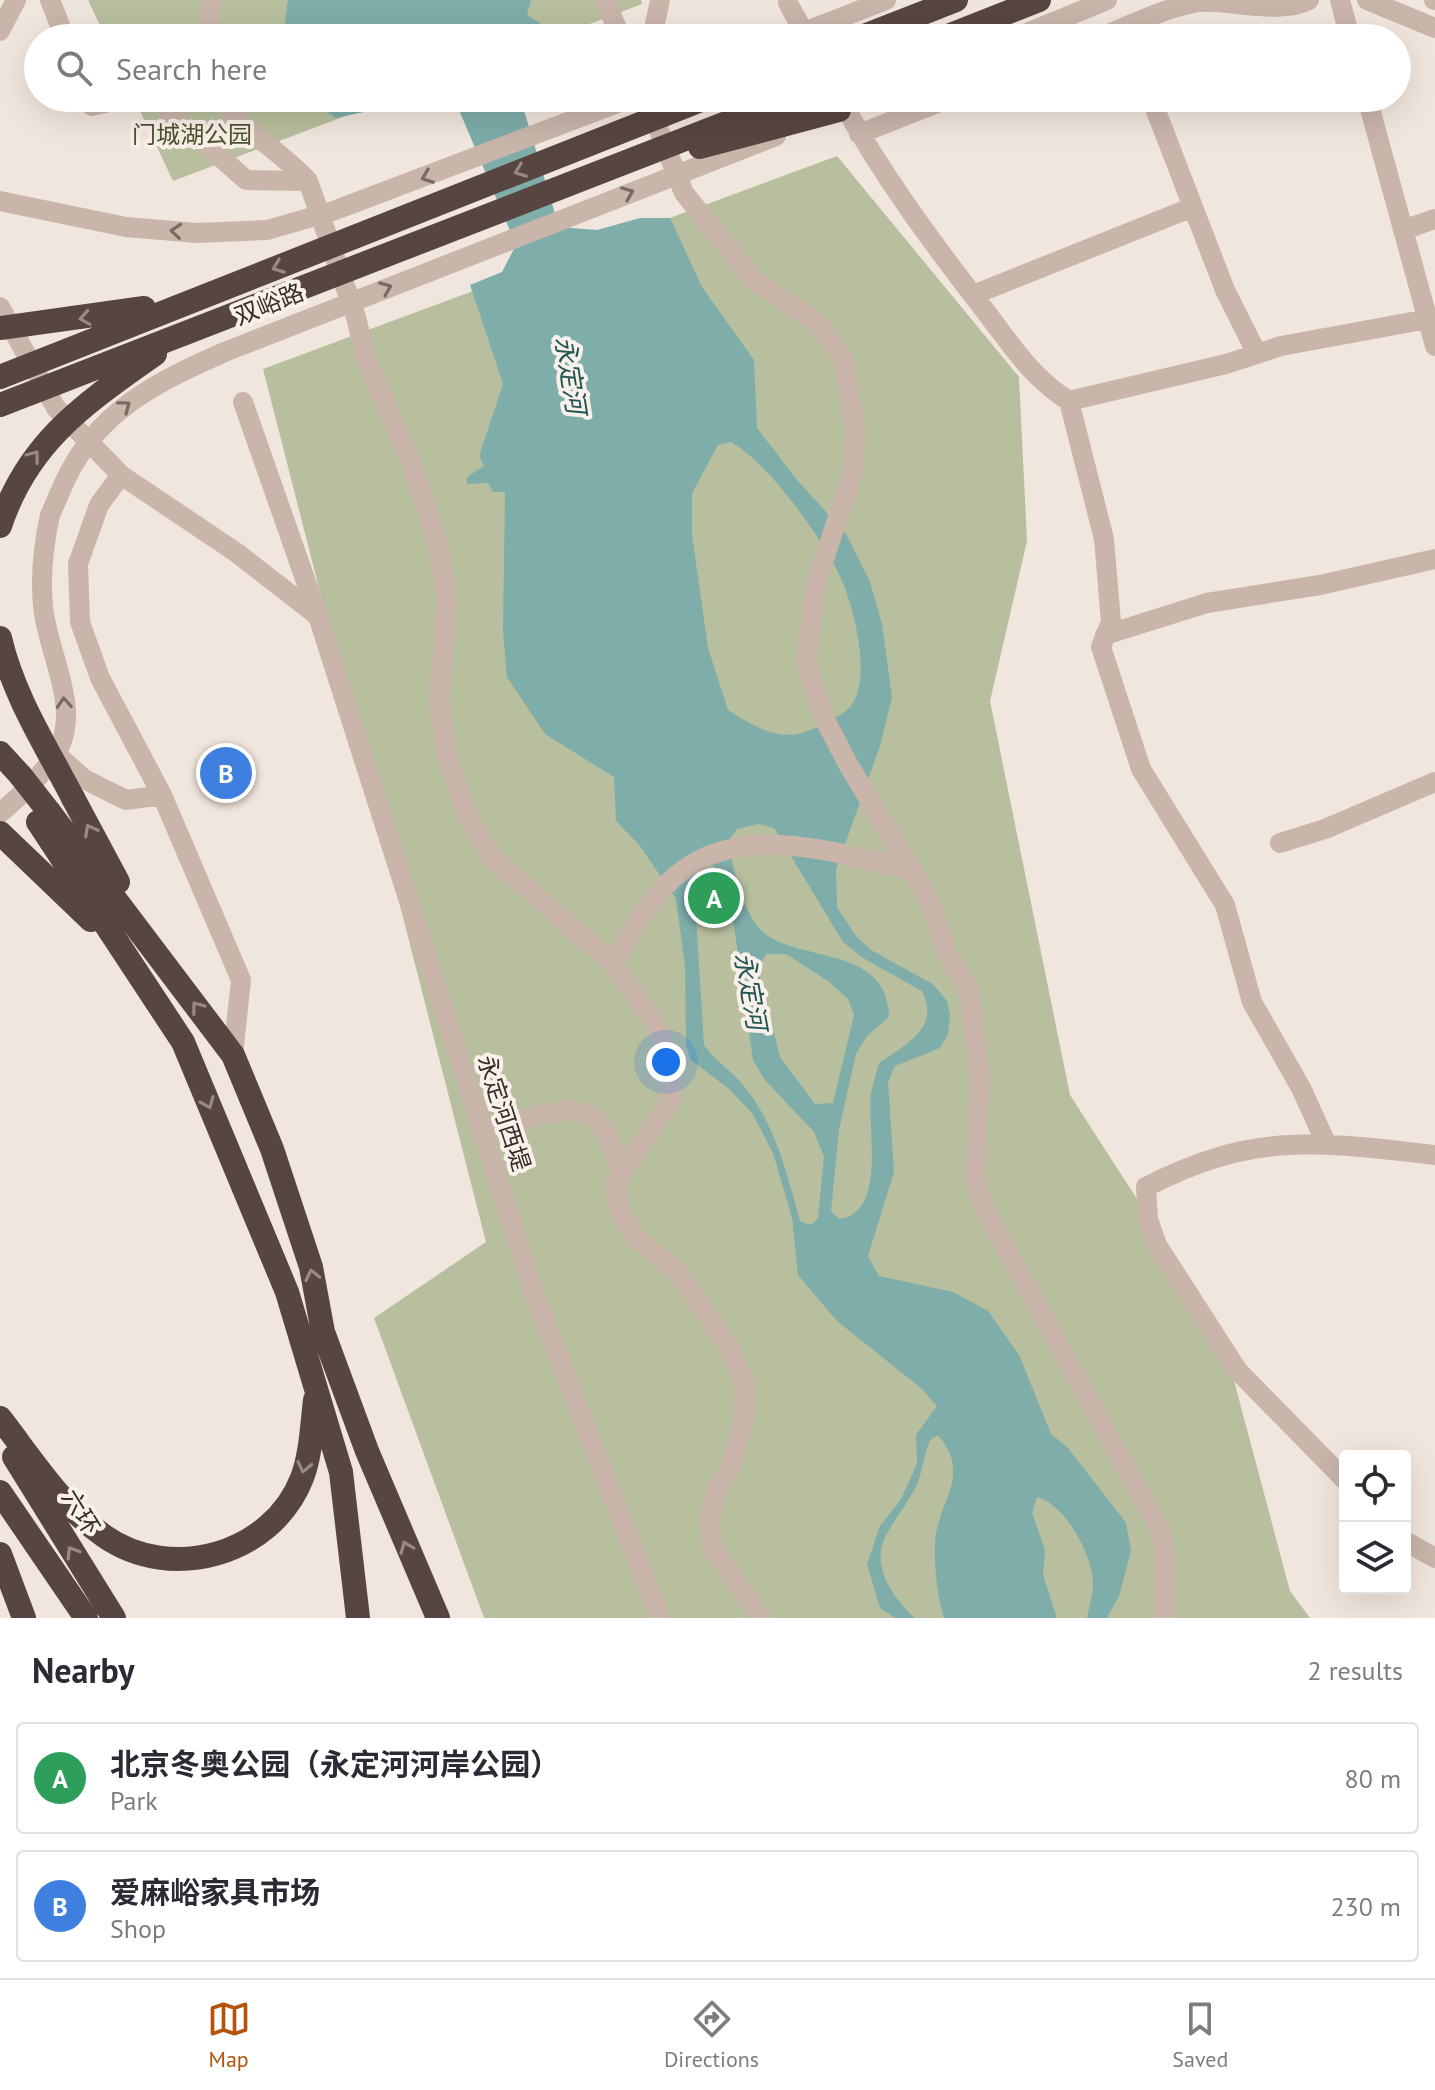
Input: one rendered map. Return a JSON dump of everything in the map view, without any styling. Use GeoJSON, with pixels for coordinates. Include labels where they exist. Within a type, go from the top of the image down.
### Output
{"type":"FeatureCollection","features":[{"type":"Feature","properties":{"kind":"highway"},"geometry":{"type":"LineString","coordinates":[[895,24],[956,0]]}},
{"type":"Feature","properties":{"kind":"highway"},"geometry":{"type":"LineString","coordinates":[[978,24],[1039,0]]}},
{"type":"Feature","properties":{"kind":"highway","name":"双峪路"},"geometry":{"type":"LineString","coordinates":[[0,377],[190,301],[640,112]]}},
{"type":"Feature","properties":{"kind":"highway"},"geometry":{"type":"LineString","coordinates":[[616,167],[755,112]]}},
{"type":"Feature","properties":{"kind":"highway"},"geometry":{"type":"LineString","coordinates":[[616,167],[811,112]]}},
{"type":"Feature","properties":{"kind":"highway","name":"双峪路"},"geometry":{"type":"LineString","coordinates":[[0,405],[616,167]]}},
{"type":"Feature","properties":{"kind":"highway"},"geometry":{"type":"LineString","coordinates":[[0,328],[190,301]]}},
{"type":"Feature","properties":{"kind":"highway"},"geometry":{"type":"LineString","coordinates":[[0,526],[14,487],[35,454],[66,421],[185,333]]}},
{"type":"Feature","properties":{"kind":"highway"},"geometry":{"type":"LineString","coordinates":[[0,638],[17,687],[152,948]]}},
{"type":"Feature","properties":{"kind":"highway"},"geometry":{"type":"LineString","coordinates":[[0,753],[10,779],[152,948],[233,1055],[272,1149],[311,1267],[371,1581],[374,1618]]}},
{"type":"Feature","properties":{"kind":"highway"},"geometry":{"type":"LineString","coordinates":[[44,817],[183,1042],[287,1292],[341,1472],[358,1618]]}},
{"type":"Feature","properties":{"kind":"highway"},"geometry":{"type":"LineString","coordinates":[[6,838],[128,955]]}},
{"type":"Feature","properties":{"kind":"highway"},"geometry":{"type":"LineString","coordinates":[[323,1332],[367,1451],[438,1618]]}},
{"type":"Feature","properties":{"kind":"highway"},"geometry":{"type":"LineString","coordinates":[[0,1418],[68,1506],[105,1537],[151,1559],[212,1557],[250,1541],[278,1518],[302,1478],[316,1390]]}},
{"type":"Feature","properties":{"kind":"highway","name":"六环"},"geometry":{"type":"LineString","coordinates":[[0,1435],[114,1618]]}},
{"type":"Feature","properties":{"kind":"highway"},"geometry":{"type":"LineString","coordinates":[[0,1492],[86,1618]]}},
{"type":"Feature","properties":{"kind":"highway"},"geometry":{"type":"LineString","coordinates":[[0,1554],[24,1618]]}},
{"type":"Feature","properties":{"kind":"street"},"geometry":{"type":"LineString","coordinates":[[0,31],[16,0]]}},
{"type":"Feature","properties":{"kind":"street"},"geometry":{"type":"LineString","coordinates":[[50,0],[59,24]]}},
{"type":"Feature","properties":{"kind":"street"},"geometry":{"type":"LineString","coordinates":[[210,24],[211,0]]}},
{"type":"Feature","properties":{"kind":"street"},"geometry":{"type":"LineString","coordinates":[[605,0],[615,24]]}},
{"type":"Feature","properties":{"kind":"street"},"geometry":{"type":"LineString","coordinates":[[655,24],[660,0]]}},
{"type":"Feature","properties":{"kind":"street"},"geometry":{"type":"LineString","coordinates":[[825,24],[886,0]]}},
{"type":"Feature","properties":{"kind":"street"},"geometry":{"type":"LineString","coordinates":[[1050,24],[1107,0]]}},
{"type":"Feature","properties":{"kind":"street"},"geometry":{"type":"LineString","coordinates":[[1133,24],[1149,16],[1200,2],[1260,2],[1295,7],[1309,0]]}},
{"type":"Feature","properties":{"kind":"street"},"geometry":{"type":"LineString","coordinates":[[1340,0],[1346,24]]}},
{"type":"Feature","properties":{"kind":"street"},"geometry":{"type":"LineString","coordinates":[[1367,0],[1435,28]]}},
{"type":"Feature","properties":{"kind":"street"},"geometry":{"type":"LineString","coordinates":[[789,1],[800,24]]}},
{"type":"Feature","properties":{"kind":"street"},"geometry":{"type":"LineString","coordinates":[[170,112],[246,180],[308,181]]}},
{"type":"Feature","properties":{"kind":"street"},"geometry":{"type":"LineString","coordinates":[[229,112],[236,122],[293,165],[308,181],[356,317],[366,359],[402,439],[438,544],[447,600],[439,700],[447,756],[469,819],[492,857],[612,963],[654,1021],[668,1053],[673,1081],[672,1099],[615,1183],[620,1212],[636,1238],[676,1270],[731,1350],[745,1384],[744,1419],[730,1469],[716,1489],[710,1519],[712,1546],[761,1618]]}},
{"type":"Feature","properties":{"kind":"street"},"geometry":{"type":"LineString","coordinates":[[0,201],[126,227],[197,233],[267,230],[333,211],[595,112]]}},
{"type":"Feature","properties":{"kind":"street"},"geometry":{"type":"LineString","coordinates":[[646,112],[684,193],[755,281],[818,323],[844,361],[855,429],[854,469],[816,583],[806,661],[824,718],[914,870],[929,899],[947,954],[969,989],[980,1078],[975,1177],[984,1208],[1161,1532],[1165,1559],[1165,1618]]}},
{"type":"Feature","properties":{"kind":"street","name":"双峪路"},"geometry":{"type":"LineString","coordinates":[[56,754],[64,731],[66,699],[43,609],[41,557],[50,515],[74,462],[110,418],[156,383],[227,351],[819,112]]}},
{"type":"Feature","properties":{"kind":"street"},"geometry":{"type":"LineString","coordinates":[[844,112],[973,295],[1042,384],[1069,401],[1104,539],[1111,622],[1101,647],[1141,769],[1225,905],[1252,1002],[1301,1088],[1326,1143]]}},
{"type":"Feature","properties":{"kind":"street"},"geometry":{"type":"LineString","coordinates":[[859,134],[915,112]]}},
{"type":"Feature","properties":{"kind":"street"},"geometry":{"type":"LineString","coordinates":[[1156,112],[1225,290],[1257,354]]}},
{"type":"Feature","properties":{"kind":"street"},"geometry":{"type":"LineString","coordinates":[[1371,112],[1435,346]]}},
{"type":"Feature","properties":{"kind":"street"},"geometry":{"type":"LineString","coordinates":[[973,295],[1193,207]]}},
{"type":"Feature","properties":{"kind":"street"},"geometry":{"type":"LineString","coordinates":[[1403,230],[1435,219]]}},
{"type":"Feature","properties":{"kind":"street"},"geometry":{"type":"LineString","coordinates":[[0,307],[56,408],[121,475],[237,553],[318,616]]}},
{"type":"Feature","properties":{"kind":"street"},"geometry":{"type":"LineString","coordinates":[[1069,401],[1281,346],[1428,319]]}},
{"type":"Feature","properties":{"kind":"street","name":"永定河西堤"},"geometry":{"type":"LineString","coordinates":[[243,402],[318,616],[535,1296],[660,1618]]}},
{"type":"Feature","properties":{"kind":"street"},"geometry":{"type":"LineString","coordinates":[[121,475],[99,505],[78,564],[80,622],[100,678],[162,795],[241,980],[233,1055]]}},
{"type":"Feature","properties":{"kind":"street"},"geometry":{"type":"LineString","coordinates":[[1105,635],[1207,603],[1320,585],[1435,559]]}},
{"type":"Feature","properties":{"kind":"street"},"geometry":{"type":"LineString","coordinates":[[0,813],[56,754],[84,779],[126,800],[162,795]]}},
{"type":"Feature","properties":{"kind":"street"},"geometry":{"type":"LineString","coordinates":[[1280,843],[1325,829],[1435,782]]}},
{"type":"Feature","properties":{"kind":"street"},"geometry":{"type":"LineString","coordinates":[[612,963],[663,888],[704,855],[734,845],[781,845],[914,870]]}},
{"type":"Feature","properties":{"kind":"street"},"geometry":{"type":"LineString","coordinates":[[483,1133],[563,1109],[592,1116],[607,1136],[621,1173]]}},
{"type":"Feature","properties":{"kind":"street"},"geometry":{"type":"LineString","coordinates":[[1339,1474],[1238,1371],[1157,1245],[1148,1219],[1146,1187],[1187,1166],[1276,1144],[1326,1143],[1435,1155]]}},
{"type":"Feature","properties":{"kind":"street"},"geometry":{"type":"LineString","coordinates":[[1411,1544],[1435,1558]]}},
{"type":"Feature","properties":{"kind":"green space"},"geometry":{"type":"Polygon","coordinates":[[[88,0],[641,0],[642,4],[590,24],[99,24],[88,0]]]}},
{"type":"Feature","properties":{"kind":"green space","name":"门城湖公园"},"geometry":{"type":"Polygon","coordinates":[[[141,112],[356,112],[173,181],[141,112]]]}},
{"type":"Feature","properties":{"kind":"green space"},"geometry":{"type":"Polygon","coordinates":[[[837,156],[1019,377],[1027,541],[990,701],[1070,1095],[1220,1328],[1290,1591],[1310,1618],[484,1618],[374,1318],[486,1242],[263,369],[837,156]]]}},
{"type":"Feature","properties":{"kind":"water"},"geometry":{"type":"Polygon","coordinates":[[[288,0],[531,0],[527,15],[540,23],[540,24],[285,24],[288,0]]]}},
{"type":"Feature","properties":{"kind":"water"},"geometry":{"type":"Polygon","coordinates":[[[327,112],[364,112],[336,118],[327,112]]]}},
{"type":"Feature","properties":{"kind":"water","name":"永定河"},"geometry":{"type":"Polygon","coordinates":[[[460,112],[524,112],[559,227],[597,230],[640,218],[670,218],[702,287],[754,360],[757,428],[797,480],[846,534],[870,582],[882,624],[892,697],[880,746],[836,869],[837,907],[855,935],[871,950],[934,985],[947,1001],[950,1015],[948,1034],[940,1048],[895,1066],[888,1082],[894,1172],[868,1256],[879,1276],[953,1292],[988,1311],[1019,1355],[1051,1434],[1068,1448],[1126,1523],[1131,1551],[1119,1596],[1107,1618],[1087,1618],[1093,1587],[1084,1548],[1058,1510],[1037,1497],[1032,1513],[1045,1550],[1043,1575],[1057,1618],[944,1618],[936,1580],[935,1543],[953,1477],[953,1464],[938,1435],[930,1440],[918,1482],[886,1535],[881,1553],[883,1574],[888,1584],[915,1618],[895,1618],[880,1608],[867,1564],[880,1526],[901,1499],[917,1464],[916,1435],[937,1406],[922,1389],[837,1321],[798,1275],[792,1218],[773,1153],[752,1113],[728,1088],[691,1060],[686,1045],[685,966],[676,899],[640,846],[616,821],[614,777],[545,734],[507,677],[503,630],[505,492],[493,492],[488,483],[467,484],[467,477],[484,466],[479,456],[503,384],[470,285],[502,272],[516,245],[460,112]],[[731,442],[718,445],[692,493],[692,535],[708,648],[728,710],[774,733],[797,734],[844,713],[857,695],[861,659],[854,618],[836,568],[803,517],[760,465],[731,442]],[[758,824],[737,829],[729,840],[742,897],[758,927],[772,939],[855,965],[872,976],[884,993],[889,1017],[867,1036],[856,1054],[839,1130],[831,1211],[839,1219],[854,1214],[864,1202],[869,1186],[872,1167],[871,1094],[879,1063],[917,1034],[924,1025],[927,1004],[922,991],[863,958],[843,942],[774,828],[758,824]],[[712,865],[696,873],[694,884],[704,1045],[743,1085],[764,1116],[779,1150],[800,1221],[811,1225],[818,1218],[824,1156],[814,1132],[765,1080],[753,1060],[734,926],[719,870],[712,865]],[[766,954],[758,969],[780,1057],[815,1104],[833,1103],[854,1015],[848,999],[828,981],[786,954],[766,954]]]}},
{"type":"Feature","properties":{"kind":"place","name":"爱麻峪家具市场"},"geometry":{"type":"Point","coordinates":[226,773]}},
{"type":"Feature","properties":{"kind":"place","name":"北京冬奥公园（永定河河岸公园）"},"geometry":{"type":"Point","coordinates":[714,898]}}]}
